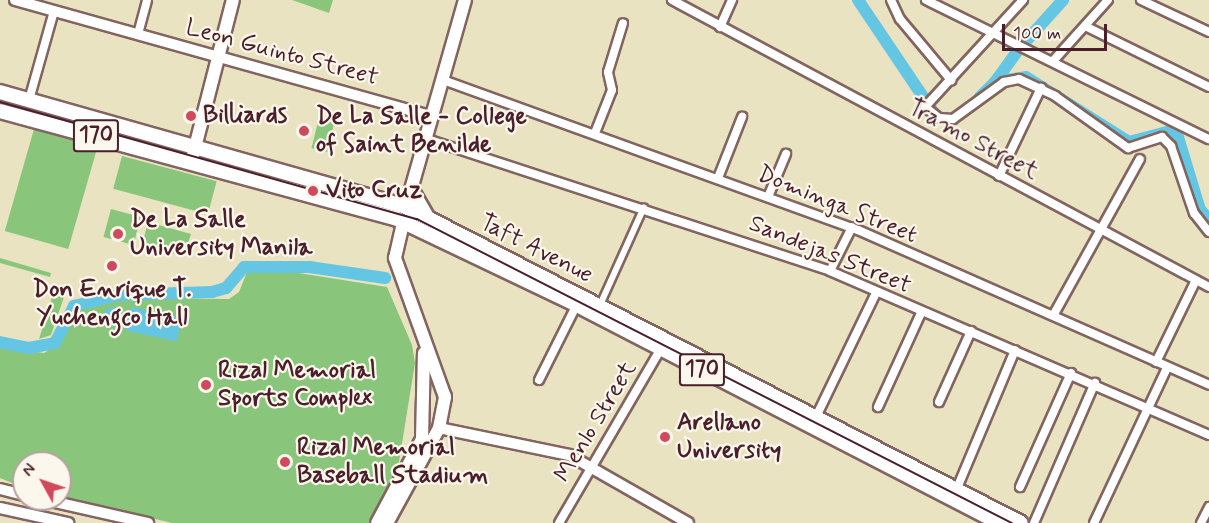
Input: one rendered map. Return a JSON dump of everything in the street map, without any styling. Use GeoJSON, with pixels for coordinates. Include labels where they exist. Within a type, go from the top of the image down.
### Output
{"type":"FeatureCollection","features":[{"type":"Feature","properties":{"kind":"main road"},"geometry":{"type":"LineString","coordinates":[[191,163],[233,0]]}},
{"type":"Feature","properties":{"kind":"main road"},"geometry":{"type":"LineString","coordinates":[[406,207],[465,0]]}},
{"type":"Feature","properties":{"kind":"main road","name":"Taft Avenue"},"geometry":{"type":"LineString","coordinates":[[0,92],[406,207],[579,301],[999,519],[1021,523]]}},
{"type":"Feature","properties":{"kind":"main road","name":"Taft Avenue"},"geometry":{"type":"LineString","coordinates":[[0,111],[403,222],[579,301],[600,306],[664,344]]}},
{"type":"Feature","properties":{"kind":"main road"},"geometry":{"type":"LineString","coordinates":[[75,131],[78,114]]}},
{"type":"Feature","properties":{"kind":"main road"},"geometry":{"type":"LineString","coordinates":[[412,191],[430,221]]}},
{"type":"Feature","properties":{"kind":"main road"},"geometry":{"type":"LineString","coordinates":[[387,523],[432,435],[444,386],[424,349],[395,258],[403,222]]}},
{"type":"Feature","properties":{"kind":"main road"},"geometry":{"type":"LineString","coordinates":[[377,523],[432,435],[424,349]]}},
{"type":"Feature","properties":{"kind":"main road"},"geometry":{"type":"LineString","coordinates":[[426,388],[444,386]]}},
{"type":"Feature","properties":{"kind":"street","name":"Leon Guinto Street"},"geometry":{"type":"LineString","coordinates":[[15,0],[31,2],[54,11],[433,117]]}},
{"type":"Feature","properties":{"kind":"street"},"geometry":{"type":"LineString","coordinates":[[138,34],[147,0]]}},
{"type":"Feature","properties":{"kind":"street","name":"Tramo Street"},"geometry":{"type":"LineString","coordinates":[[672,0],[1209,287]]}},
{"type":"Feature","properties":{"kind":"street"},"geometry":{"type":"LineString","coordinates":[[720,27],[732,0]]}},
{"type":"Feature","properties":{"kind":"street"},"geometry":{"type":"LineString","coordinates":[[891,0],[900,19],[951,80]]}},
{"type":"Feature","properties":{"kind":"street"},"geometry":{"type":"LineString","coordinates":[[926,0],[1209,139]]}},
{"type":"Feature","properties":{"kind":"street"},"geometry":{"type":"LineString","coordinates":[[1023,0],[929,102],[948,120],[1004,82],[1019,79],[1041,88],[1128,148],[1166,139],[1194,213],[1209,232]]}},
{"type":"Feature","properties":{"kind":"street"},"geometry":{"type":"LineString","coordinates":[[1053,61],[1108,0]]}},
{"type":"Feature","properties":{"kind":"street"},"geometry":{"type":"LineString","coordinates":[[1140,0],[1209,32]]}},
{"type":"Feature","properties":{"kind":"street"},"geometry":{"type":"LineString","coordinates":[[29,100],[54,11]]}},
{"type":"Feature","properties":{"kind":"street"},"geometry":{"type":"LineString","coordinates":[[595,133],[612,90],[608,72],[623,23]]}},
{"type":"Feature","properties":{"kind":"street"},"geometry":{"type":"LineString","coordinates":[[1084,26],[1209,87]]}},
{"type":"Feature","properties":{"kind":"street","name":"Dominga Street"},"geometry":{"type":"LineString","coordinates":[[443,80],[852,227],[1054,314],[1167,368],[1209,385]]}},
{"type":"Feature","properties":{"kind":"street"},"geometry":{"type":"LineString","coordinates":[[999,176],[1041,88]]}},
{"type":"Feature","properties":{"kind":"street"},"geometry":{"type":"LineString","coordinates":[[718,178],[742,117]]}},
{"type":"Feature","properties":{"kind":"street","name":"Sandejas Street"},"geometry":{"type":"LineString","coordinates":[[427,139],[644,207],[830,271],[921,313],[971,331],[1095,383],[1209,435]]}},
{"type":"Feature","properties":{"kind":"street"},"geometry":{"type":"LineString","coordinates":[[768,197],[786,154]]}},
{"type":"Feature","properties":{"kind":"street"},"geometry":{"type":"LineString","coordinates":[[1054,314],[1140,159]]}},
{"type":"Feature","properties":{"kind":"street"},"geometry":{"type":"LineString","coordinates":[[600,306],[644,207]]}},
{"type":"Feature","properties":{"kind":"street"},"geometry":{"type":"LineString","coordinates":[[830,271],[852,227]]}},
{"type":"Feature","properties":{"kind":"street"},"geometry":{"type":"LineString","coordinates":[[1156,362],[1196,280]]}},
{"type":"Feature","properties":{"kind":"street"},"geometry":{"type":"LineString","coordinates":[[813,422],[876,293]]}},
{"type":"Feature","properties":{"kind":"street"},"geometry":{"type":"LineString","coordinates":[[539,380],[579,301]]}},
{"type":"Feature","properties":{"kind":"street"},"geometry":{"type":"LineString","coordinates":[[878,407],[921,313]]}},
{"type":"Feature","properties":{"kind":"street"},"geometry":{"type":"LineString","coordinates":[[939,402],[971,331]]}},
{"type":"Feature","properties":{"kind":"street","name":"Menlo Street"},"geometry":{"type":"LineString","coordinates":[[559,523],[664,344]]}},
{"type":"Feature","properties":{"kind":"street"},"geometry":{"type":"LineString","coordinates":[[952,493],[1015,350]]}},
{"type":"Feature","properties":{"kind":"street"},"geometry":{"type":"LineString","coordinates":[[1094,523],[1167,368]]}},
{"type":"Feature","properties":{"kind":"street"},"geometry":{"type":"LineString","coordinates":[[1020,487],[1071,373]]}},
{"type":"Feature","properties":{"kind":"street"},"geometry":{"type":"LineString","coordinates":[[1034,523],[1095,383]]}},
{"type":"Feature","properties":{"kind":"street"},"geometry":{"type":"LineString","coordinates":[[432,435],[593,464],[688,523]]}},
{"type":"Feature","properties":{"kind":"street"},"geometry":{"type":"LineString","coordinates":[[72,506],[148,523]]}},
{"type":"Feature","properties":{"kind":"street"},"geometry":{"type":"LineString","coordinates":[[1201,523],[1209,507]]}},
{"type":"Feature","properties":{"kind":"street"},"geometry":{"type":"LineString","coordinates":[[0,508],[68,523]]}},
{"type":"Feature","properties":{"kind":"green space"},"geometry":{"type":"Polygon","coordinates":[[[292,0],[333,0],[329,13],[292,0]]]}},
{"type":"Feature","properties":{"kind":"green space"},"geometry":{"type":"Polygon","coordinates":[[[319,118],[335,122],[327,152],[312,148],[319,118]]]}},
{"type":"Feature","properties":{"kind":"green space"},"geometry":{"type":"Polygon","coordinates":[[[34,129],[97,147],[68,249],[5,231],[34,129]]]}},
{"type":"Feature","properties":{"kind":"green space"},"geometry":{"type":"Polygon","coordinates":[[[122,156],[217,181],[208,214],[113,189],[122,156]]]}},
{"type":"Feature","properties":{"kind":"green space"},"geometry":{"type":"Polygon","coordinates":[[[111,209],[141,217],[133,245],[103,237],[111,209]]]}},
{"type":"Feature","properties":{"kind":"green space"},"geometry":{"type":"Polygon","coordinates":[[[148,222],[191,234],[186,250],[179,255],[142,245],[148,222]]]}},
{"type":"Feature","properties":{"kind":"green space"},"geometry":{"type":"Polygon","coordinates":[[[0,258],[51,273],[50,277],[0,263],[0,258]]]}},
{"type":"Feature","properties":{"kind":"green space","name":"Rizal Memorial Sports Complex"},"geometry":{"type":"Polygon","coordinates":[[[286,271],[387,287],[412,345],[415,363],[399,462],[369,523],[172,523],[72,499],[72,451],[12,451],[12,483],[0,478],[0,347],[44,353],[58,344],[69,311],[121,298],[229,299],[239,292],[247,272],[286,271]]]}},
{"type":"Feature","properties":{"kind":"green space"},"geometry":{"type":"Polygon","coordinates":[[[53,294],[64,297],[51,335],[39,339],[53,294]]]}},
{"type":"Feature","properties":{"kind":"water"},"geometry":{"type":"Polygon","coordinates":[[[113,307],[120,310],[123,317],[120,324],[113,327],[106,324],[103,317],[106,310],[113,307]]]}},
{"type":"Feature","properties":{"kind":"water"},"geometry":{"type":"Polygon","coordinates":[[[131,307],[182,318],[177,341],[126,330],[131,307]]]}},
{"type":"Feature","properties":{"kind":"waterway"},"geometry":{"type":"LineString","coordinates":[[858,0],[934,113]]}},
{"type":"Feature","properties":{"kind":"waterway"},"geometry":{"type":"LineString","coordinates":[[1027,40],[1063,0]]}},
{"type":"Feature","properties":{"kind":"waterway"},"geometry":{"type":"LineString","coordinates":[[995,82],[1017,52]]}},
{"type":"Feature","properties":{"kind":"waterway"},"geometry":{"type":"LineString","coordinates":[[979,98],[995,82],[1026,77],[1129,142],[1171,131],[1178,137],[1200,210],[1209,219]]}},
{"type":"Feature","properties":{"kind":"waterway"},"geometry":{"type":"LineString","coordinates":[[0,342],[29,348],[55,343],[74,306],[118,295],[212,292],[226,288],[244,267],[309,267],[385,278]]}},
{"type":"Feature","properties":{"kind":"tram line"},"geometry":{"type":"LineString","coordinates":[[0,102],[417,219],[1012,523]]}},
{"type":"Feature","properties":{"kind":"place","name":"Billiards"},"geometry":{"type":"Point","coordinates":[191,116]}},
{"type":"Feature","properties":{"kind":"place","name":"De La Salle - College of Saint Benilde"},"geometry":{"type":"Point","coordinates":[304,131]}},
{"type":"Feature","properties":{"kind":"place","name":"Vito Cruz"},"geometry":{"type":"Point","coordinates":[313,191]}},
{"type":"Feature","properties":{"kind":"place","name":"De La Salle University Manila"},"geometry":{"type":"Point","coordinates":[118,234]}},
{"type":"Feature","properties":{"kind":"place","name":"Don Enrique T. Yuchengco Hall"},"geometry":{"type":"Point","coordinates":[112,266]}},
{"type":"Feature","properties":{"kind":"place","name":"Rizal Memorial Sports Complex"},"geometry":{"type":"Point","coordinates":[206,385]}},
{"type":"Feature","properties":{"kind":"place","name":"Arellano University"},"geometry":{"type":"Point","coordinates":[665,437]}},
{"type":"Feature","properties":{"kind":"place","name":"Rizal Memorial Baseball Stadium"},"geometry":{"type":"Point","coordinates":[285,462]}}]}
